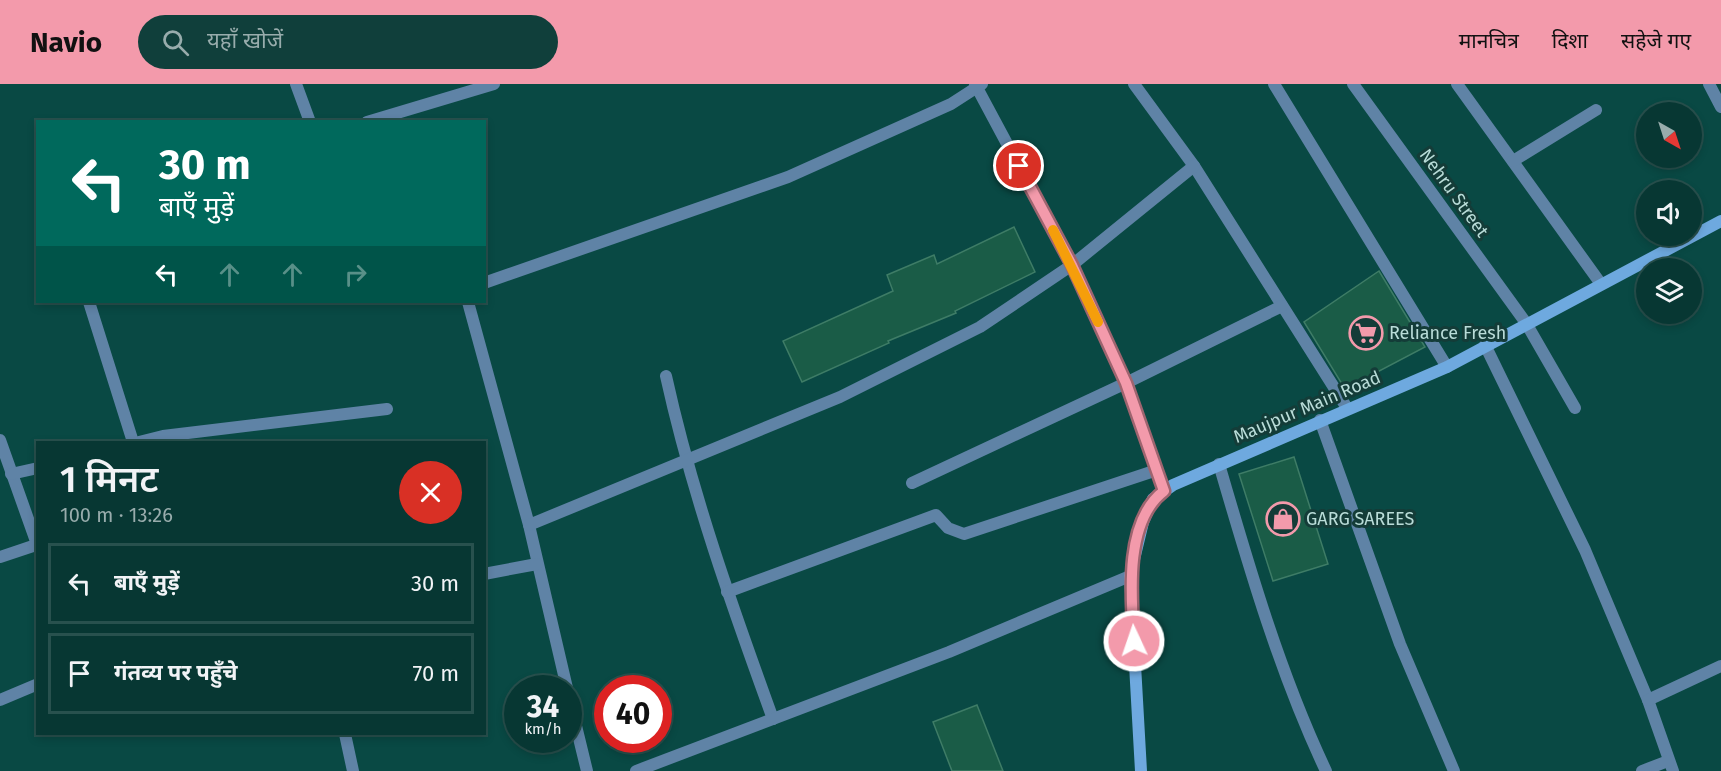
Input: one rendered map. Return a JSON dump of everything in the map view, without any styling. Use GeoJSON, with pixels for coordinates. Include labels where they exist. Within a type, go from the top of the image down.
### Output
{"type":"FeatureCollection","features":[{"type":"Feature","properties":{"kind":"street"},"geometry":{"type":"LineString","coordinates":[[296,84],[309,120]]}},
{"type":"Feature","properties":{"kind":"street"},"geometry":{"type":"LineString","coordinates":[[374,120],[494,84]]}},
{"type":"Feature","properties":{"kind":"street"},"geometry":{"type":"LineString","coordinates":[[1134,84],[1194,166],[1347,408]]}},
{"type":"Feature","properties":{"kind":"street"},"geometry":{"type":"LineString","coordinates":[[1274,84],[1446,367]]}},
{"type":"Feature","properties":{"kind":"street","name":"Nehru Street"},"geometry":{"type":"LineString","coordinates":[[1353,84],[1526,323],[1575,408]]}},
{"type":"Feature","properties":{"kind":"street"},"geometry":{"type":"LineString","coordinates":[[1709,84],[1721,107]]}},
{"type":"Feature","properties":{"kind":"street"},"geometry":{"type":"LineString","coordinates":[[486,282],[788,177],[951,104],[977,85],[1072,265],[1126,383],[1164,491]]}},
{"type":"Feature","properties":{"kind":"street"},"geometry":{"type":"LineString","coordinates":[[1461,85],[1601,284]]}},
{"type":"Feature","properties":{"kind":"street"},"geometry":{"type":"LineString","coordinates":[[1513,161],[1596,110]]}},
{"type":"Feature","properties":{"kind":"street"},"geometry":{"type":"LineString","coordinates":[[529,525],[840,397],[970,332],[1034,293],[1072,265],[1194,166]]}},
{"type":"Feature","properties":{"kind":"street","name":"Maujpur Main Road"},"geometry":{"type":"LineString","coordinates":[[1141,771],[1130,576],[1143,522],[1153,499],[1164,491],[1220,464],[1446,367],[1721,221]]}},
{"type":"Feature","properties":{"kind":"street"},"geometry":{"type":"LineString","coordinates":[[89,303],[133,441]]}},
{"type":"Feature","properties":{"kind":"street"},"geometry":{"type":"LineString","coordinates":[[468,303],[529,525],[564,675]]}},
{"type":"Feature","properties":{"kind":"street"},"geometry":{"type":"LineString","coordinates":[[912,483],[1126,383],[1282,306]]}},
{"type":"Feature","properties":{"kind":"street"},"geometry":{"type":"LineString","coordinates":[[1485,345],[1585,550],[1648,700],[1670,766],[1642,771]]}},
{"type":"Feature","properties":{"kind":"street"},"geometry":{"type":"LineString","coordinates":[[666,376],[685,460],[727,592],[773,718]]}},
{"type":"Feature","properties":{"kind":"street"},"geometry":{"type":"LineString","coordinates":[[143,441],[163,436],[387,409]]}},
{"type":"Feature","properties":{"kind":"street"},"geometry":{"type":"LineString","coordinates":[[1320,420],[1400,644],[1454,771]]}},
{"type":"Feature","properties":{"kind":"street"},"geometry":{"type":"LineString","coordinates":[[0,440],[36,543]]}},
{"type":"Feature","properties":{"kind":"street"},"geometry":{"type":"LineString","coordinates":[[1220,464],[1271,629],[1326,771]]}},
{"type":"Feature","properties":{"kind":"street"},"geometry":{"type":"LineString","coordinates":[[11,474],[36,468]]}},
{"type":"Feature","properties":{"kind":"street"},"geometry":{"type":"LineString","coordinates":[[727,592],[936,515],[948,528],[964,534],[1157,470]]}},
{"type":"Feature","properties":{"kind":"street"},"geometry":{"type":"LineString","coordinates":[[0,557],[36,546]]}},
{"type":"Feature","properties":{"kind":"street"},"geometry":{"type":"LineString","coordinates":[[486,574],[537,564]]}},
{"type":"Feature","properties":{"kind":"street"},"geometry":{"type":"LineString","coordinates":[[636,771],[959,647],[1130,576]]}},
{"type":"Feature","properties":{"kind":"street"},"geometry":{"type":"LineString","coordinates":[[1648,700],[1721,666]]}},
{"type":"Feature","properties":{"kind":"street"},"geometry":{"type":"LineString","coordinates":[[0,700],[36,685]]}},
{"type":"Feature","properties":{"kind":"street"},"geometry":{"type":"LineString","coordinates":[[345,735],[353,771]]}},
{"type":"Feature","properties":{"kind":"street"},"geometry":{"type":"LineString","coordinates":[[582,750],[587,771]]}},
{"type":"Feature","properties":{"kind":"building"},"geometry":{"type":"Polygon","coordinates":[[[1014,227],[1035,272],[955,311],[956,313],[888,341],[889,343],[802,382],[783,341],[893,291],[887,275],[934,255],[937,264],[1014,227]]]}},
{"type":"Feature","properties":{"kind":"building","name":"Reliance Fresh"},"geometry":{"type":"Polygon","coordinates":[[[1379,271],[1425,347],[1345,389],[1304,322],[1379,271]]]}},
{"type":"Feature","properties":{"kind":"building","name":"GARG SAREES"},"geometry":{"type":"Polygon","coordinates":[[[1294,457],[1328,564],[1273,581],[1239,474],[1294,457]]]}},
{"type":"Feature","properties":{"kind":"building"},"geometry":{"type":"Polygon","coordinates":[[[977,705],[1003,771],[952,771],[933,722],[977,705]]]}},
{"type":"Feature","properties":{"kind":"slow traffic"},"geometry":{"type":"LineString","coordinates":[[1053,230],[1098,322]]}},
{"type":"Feature","properties":{"kind":"place","name":"Reliance Fresh"},"geometry":{"type":"Point","coordinates":[1366,333]}},
{"type":"Feature","properties":{"kind":"place","name":"GARG SAREES"},"geometry":{"type":"Point","coordinates":[1283,519]}},
{"type":"Feature","properties":{"kind":"route"},"geometry":{"type":"LineString","coordinates":[[1019,166],[1072,265],[1126,383],[1164,491],[1153,499],[1143,522],[1130,576],[1134,641]]}}]}
